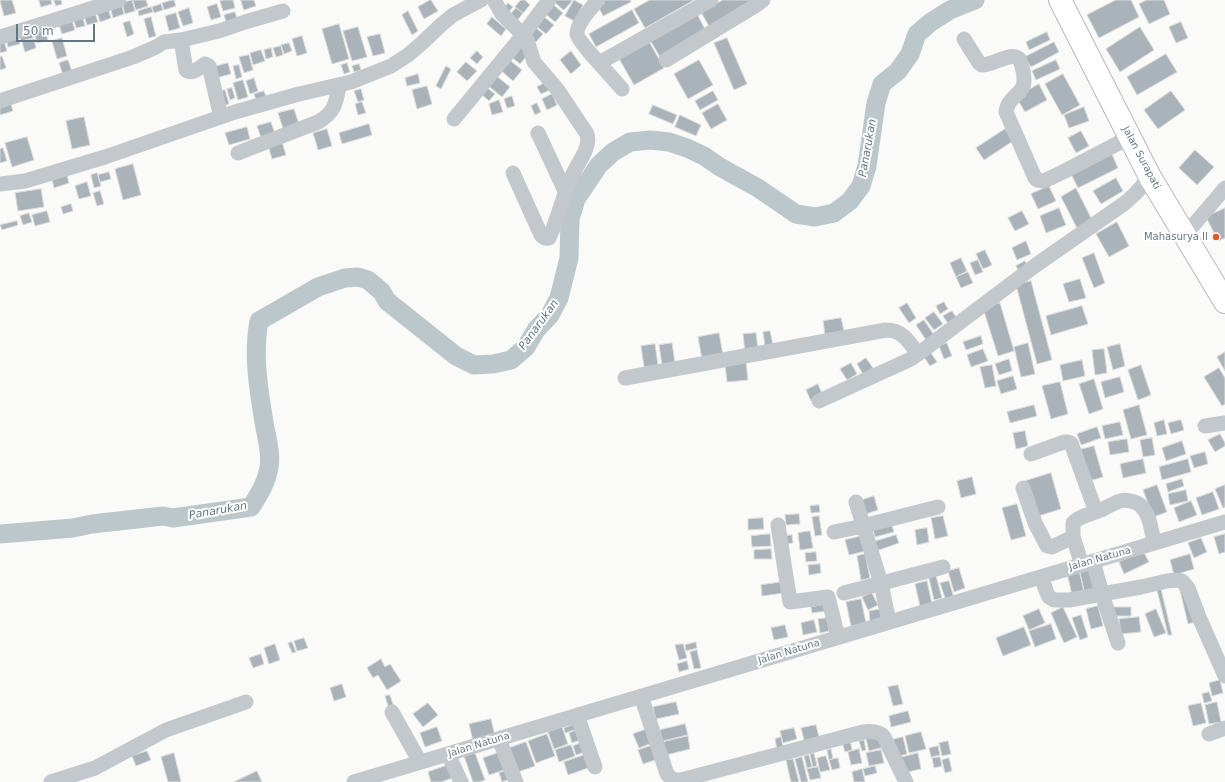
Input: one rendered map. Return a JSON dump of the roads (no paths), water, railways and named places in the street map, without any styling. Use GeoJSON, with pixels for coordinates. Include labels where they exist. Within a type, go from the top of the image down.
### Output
{"type":"FeatureCollection","features":[{"type":"Feature","properties":{"kind":"highway","name":"Jalan Surapati"},"geometry":{"type":"LineString","coordinates":[[1062,4],[1150,177],[1225,302]]}},
{"type":"Feature","properties":{"kind":"street"},"geometry":{"type":"LineString","coordinates":[[0,37],[119,0]]}},
{"type":"Feature","properties":{"kind":"street"},"geometry":{"type":"LineString","coordinates":[[0,184],[25,181],[83,164],[221,117],[299,94],[339,86],[356,80],[391,66],[412,51],[453,15],[481,0]]}},
{"type":"Feature","properties":{"kind":"street"},"geometry":{"type":"LineString","coordinates":[[494,0],[502,14],[523,35],[529,44],[534,62],[557,89],[588,138],[586,149],[565,191],[549,238],[546,239],[541,235],[513,173]]}},
{"type":"Feature","properties":{"kind":"street"},"geometry":{"type":"LineString","coordinates":[[454,119],[523,35],[549,0]]}},
{"type":"Feature","properties":{"kind":"street"},"geometry":{"type":"LineString","coordinates":[[598,0],[578,28],[577,35],[622,89]]}},
{"type":"Feature","properties":{"kind":"street"},"geometry":{"type":"LineString","coordinates":[[599,63],[711,0]]}},
{"type":"Feature","properties":{"kind":"street"},"geometry":{"type":"LineString","coordinates":[[666,60],[763,0]]}},
{"type":"Feature","properties":{"kind":"street"},"geometry":{"type":"LineString","coordinates":[[0,101],[133,57],[164,42],[181,40],[219,31],[283,11]]}},
{"type":"Feature","properties":{"kind":"street"},"geometry":{"type":"LineString","coordinates":[[964,39],[979,63],[982,65],[1011,56],[1018,57],[1020,60],[1024,84],[1021,91],[1008,103],[1006,112],[1037,180],[1044,181],[1130,137]]}},
{"type":"Feature","properties":{"kind":"street"},"geometry":{"type":"LineString","coordinates":[[181,40],[186,70],[192,72],[205,64],[209,66],[221,117]]}},
{"type":"Feature","properties":{"kind":"street"},"geometry":{"type":"LineString","coordinates":[[238,153],[318,122],[327,117],[333,109],[339,86]]}},
{"type":"Feature","properties":{"kind":"street"},"geometry":{"type":"LineString","coordinates":[[538,133],[565,191]]}},
{"type":"Feature","properties":{"kind":"street"},"geometry":{"type":"LineString","coordinates":[[818,402],[911,359],[1036,266],[1125,203],[1150,177]]}},
{"type":"Feature","properties":{"kind":"street"},"geometry":{"type":"LineString","coordinates":[[1185,236],[1225,188]]}},
{"type":"Feature","properties":{"kind":"street"},"geometry":{"type":"LineString","coordinates":[[625,378],[886,330],[893,330],[901,334],[918,354]]}},
{"type":"Feature","properties":{"kind":"street"},"geometry":{"type":"LineString","coordinates":[[1205,426],[1225,424]]}},
{"type":"Feature","properties":{"kind":"street"},"geometry":{"type":"LineString","coordinates":[[1031,454],[1064,442],[1071,443],[1096,512]]}},
{"type":"Feature","properties":{"kind":"street"},"geometry":{"type":"LineString","coordinates":[[1023,488],[1035,523],[1046,546],[1052,547],[1073,537]]}},
{"type":"Feature","properties":{"kind":"street"},"geometry":{"type":"LineString","coordinates":[[1118,643],[1102,594],[1073,537],[1073,523],[1076,520],[1121,500],[1132,501],[1139,504],[1145,510],[1149,518],[1154,543]]}},
{"type":"Feature","properties":{"kind":"street"},"geometry":{"type":"LineString","coordinates":[[856,502],[881,583],[889,622]]}},
{"type":"Feature","properties":{"kind":"street"},"geometry":{"type":"LineString","coordinates":[[834,532],[938,507]]}},
{"type":"Feature","properties":{"kind":"street","name":"Jalan Natuna"},"geometry":{"type":"LineString","coordinates":[[354,782],[1225,522]]}},
{"type":"Feature","properties":{"kind":"street"},"geometry":{"type":"LineString","coordinates":[[778,525],[790,602],[828,597],[838,638]]}},
{"type":"Feature","properties":{"kind":"street"},"geometry":{"type":"LineString","coordinates":[[844,593],[944,567]]}},
{"type":"Feature","properties":{"kind":"street"},"geometry":{"type":"LineString","coordinates":[[1040,577],[1046,593],[1054,600],[1069,600],[1167,581],[1182,581],[1188,588],[1225,676]]}},
{"type":"Feature","properties":{"kind":"street"},"geometry":{"type":"LineString","coordinates":[[641,696],[667,774],[675,780],[681,780],[868,731],[881,734],[884,737],[906,782]]}},
{"type":"Feature","properties":{"kind":"street"},"geometry":{"type":"LineString","coordinates":[[51,782],[94,768],[166,730],[246,702]]}},
{"type":"Feature","properties":{"kind":"street"},"geometry":{"type":"LineString","coordinates":[[392,712],[420,762]]}},
{"type":"Feature","properties":{"kind":"street"},"geometry":{"type":"LineString","coordinates":[[577,715],[595,767]]}},
{"type":"Feature","properties":{"kind":"street"},"geometry":{"type":"LineString","coordinates":[[1209,734],[1225,728]]}},
{"type":"Feature","properties":{"kind":"street"},"geometry":{"type":"LineString","coordinates":[[499,739],[516,782]]}},
{"type":"Feature","properties":{"kind":"street"},"geometry":{"type":"LineString","coordinates":[[448,754],[461,782]]}},
{"type":"Feature","properties":{"kind":"waterway","name":"Panarukan"},"geometry":{"type":"LineString","coordinates":[[0,534],[73,528],[92,524],[163,516],[173,518],[251,507],[264,484],[268,474],[270,462],[261,404],[256,357],[259,321],[318,287],[345,278],[358,277],[368,280],[382,292],[387,301],[456,356],[474,365],[493,364],[511,360],[526,347],[536,330],[550,315],[559,298],[569,258],[570,219],[576,199],[599,165],[613,152],[630,142],[650,140],[669,142],[687,148],[704,156],[720,167],[758,188],[796,214],[815,217],[834,213],[850,201],[861,186],[867,166],[876,103],[882,84],[898,71],[910,54],[917,34],[931,22],[950,10],[975,0]]}},
{"type":"Feature","properties":{"kind":"place","name":"Mahasurya II"},"geometry":{"type":"Point","coordinates":[1216,237]}}]}
